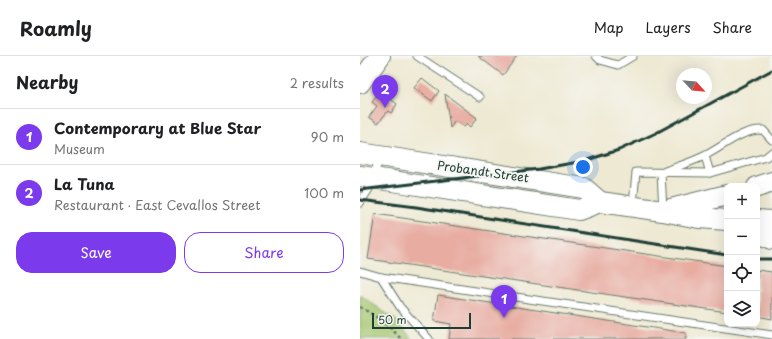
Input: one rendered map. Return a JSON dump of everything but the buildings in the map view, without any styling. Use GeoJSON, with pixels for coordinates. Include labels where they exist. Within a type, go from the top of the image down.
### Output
{"type":"FeatureCollection","features":[{"type":"Feature","properties":{"kind":"main road"},"geometry":{"type":"LineString","coordinates":[[360,83],[380,56]]}},
{"type":"Feature","properties":{"kind":"main road","name":"Probandt Street"},"geometry":{"type":"LineString","coordinates":[[360,153],[584,188],[600,202],[580,210],[367,177]]}},
{"type":"Feature","properties":{"kind":"main road"},"geometry":{"type":"LineString","coordinates":[[760,186],[772,182]]}},
{"type":"Feature","properties":{"kind":"main road"},"geometry":{"type":"LineString","coordinates":[[663,211],[724,196]]}},
{"type":"Feature","properties":{"kind":"main road"},"geometry":{"type":"LineString","coordinates":[[600,202],[699,218],[724,220]]}},
{"type":"Feature","properties":{"kind":"main road"},"geometry":{"type":"LineString","coordinates":[[760,220],[772,221]]}},
{"type":"Feature","properties":{"kind":"main road"},"geometry":{"type":"LineString","coordinates":[[760,233],[772,239]]}},
{"type":"Feature","properties":{"kind":"lane"},"geometry":{"type":"LineString","coordinates":[[417,56],[480,97]]}},
{"type":"Feature","properties":{"kind":"lane"},"geometry":{"type":"LineString","coordinates":[[596,56],[600,60],[618,66],[633,56]]}},
{"type":"Feature","properties":{"kind":"lane"},"geometry":{"type":"LineString","coordinates":[[661,173],[705,156],[747,132],[763,130],[772,140]]}},
{"type":"Feature","properties":{"kind":"lane"},"geometry":{"type":"LineString","coordinates":[[633,207],[636,172],[710,173],[766,157],[772,152]]}},
{"type":"Feature","properties":{"kind":"lane"},"geometry":{"type":"LineString","coordinates":[[705,156],[710,173]]}},
{"type":"Feature","properties":{"kind":"lane"},"geometry":{"type":"LineString","coordinates":[[360,203],[369,189],[367,177],[380,157]]}},
{"type":"Feature","properties":{"kind":"lane"},"geometry":{"type":"LineString","coordinates":[[661,173],[663,211]]}},
{"type":"Feature","properties":{"kind":"lane"},"geometry":{"type":"LineString","coordinates":[[360,271],[381,277],[772,335]]}},
{"type":"Feature","properties":{"kind":"lane"},"geometry":{"type":"LineString","coordinates":[[381,277],[400,307],[429,339]]}},
{"type":"Feature","properties":{"kind":"path"},"geometry":{"type":"LineString","coordinates":[[360,307],[377,316],[401,339]]}},
{"type":"Feature","properties":{"kind":"green space"},"geometry":{"type":"Polygon","coordinates":[[[360,295],[397,321],[412,339],[360,339],[360,295]]]}},
{"type":"Feature","properties":{"kind":"railway"},"geometry":{"type":"LineString","coordinates":[[360,190],[539,169],[584,161],[619,150],[656,133],[772,70]]}},
{"type":"Feature","properties":{"kind":"railway"},"geometry":{"type":"LineString","coordinates":[[360,200],[416,207],[724,255]]}},
{"type":"Feature","properties":{"kind":"railway"},"geometry":{"type":"LineString","coordinates":[[760,259],[772,259]]}},
{"type":"Feature","properties":{"kind":"place","name":"La Tuna"},"geometry":{"type":"Point","coordinates":[385,108]}},
{"type":"Feature","properties":{"kind":"place","name":"Contemporary at Blue Star"},"geometry":{"type":"Point","coordinates":[504,318]}}]}
